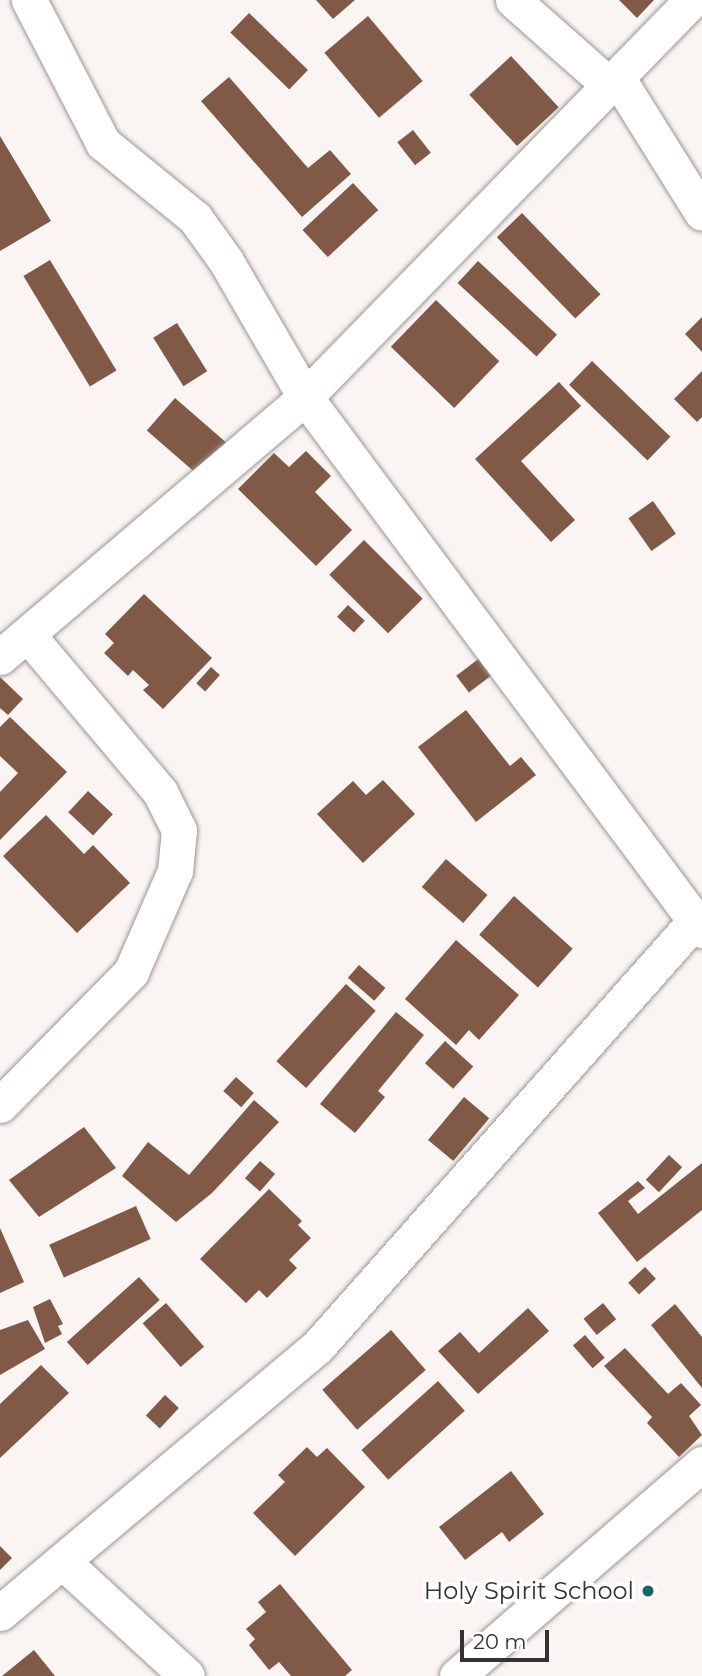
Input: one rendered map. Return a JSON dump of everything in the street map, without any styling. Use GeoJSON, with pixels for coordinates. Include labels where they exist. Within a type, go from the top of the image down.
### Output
{"type":"FeatureCollection","features":[{"type":"Feature","properties":{"kind":"street"},"geometry":{"type":"LineString","coordinates":[[0,1613],[318,1346],[698,926],[305,397],[226,261],[195,218],[103,143],[29,0]]}},
{"type":"Feature","properties":{"kind":"street"},"geometry":{"type":"LineString","coordinates":[[513,0],[613,81],[702,213]]}},
{"type":"Feature","properties":{"kind":"street"},"geometry":{"type":"LineString","coordinates":[[0,657],[305,397],[692,0]]}},
{"type":"Feature","properties":{"kind":"street"},"geometry":{"type":"LineString","coordinates":[[0,1105],[131,972],[175,872],[179,830],[160,792],[28,635]]}},
{"type":"Feature","properties":{"kind":"street"},"geometry":{"type":"LineString","coordinates":[[457,1676],[702,1464]]}},
{"type":"Feature","properties":{"kind":"street"},"geometry":{"type":"LineString","coordinates":[[63,1562],[187,1676]]}},
{"type":"Feature","properties":{"kind":"building"},"geometry":{"type":"Polygon","coordinates":[[[316,0],[355,0],[333,19],[316,0]]]}},
{"type":"Feature","properties":{"kind":"building"},"geometry":{"type":"Polygon","coordinates":[[[619,0],[654,0],[637,18],[619,0]]]}},
{"type":"Feature","properties":{"kind":"building"},"geometry":{"type":"Polygon","coordinates":[[[249,13],[308,70],[289,89],[230,32],[249,13]]]}},
{"type":"Feature","properties":{"kind":"building"},"geometry":{"type":"Polygon","coordinates":[[[368,16],[423,81],[379,118],[324,53],[368,16]]]}},
{"type":"Feature","properties":{"kind":"building"},"geometry":{"type":"Polygon","coordinates":[[[511,56],[559,107],[517,146],[469,95],[511,56]]]}},
{"type":"Feature","properties":{"kind":"building"},"geometry":{"type":"Polygon","coordinates":[[[229,77],[308,168],[330,150],[351,174],[302,217],[201,101],[229,77]]]}},
{"type":"Feature","properties":{"kind":"building"},"geometry":{"type":"Polygon","coordinates":[[[413,130],[431,153],[415,165],[397,142],[413,130]]]}},
{"type":"Feature","properties":{"kind":"building"},"geometry":{"type":"Polygon","coordinates":[[[0,136],[51,221],[0,251],[0,136]]]}},
{"type":"Feature","properties":{"kind":"building"},"geometry":{"type":"Polygon","coordinates":[[[353,183],[378,210],[328,257],[303,230],[353,183]]]}},
{"type":"Feature","properties":{"kind":"building"},"geometry":{"type":"Polygon","coordinates":[[[522,213],[600,294],[575,319],[497,237],[522,213]]]}},
{"type":"Feature","properties":{"kind":"building"},"geometry":{"type":"Polygon","coordinates":[[[50,260],[116,371],[90,387],[23,276],[50,260]]]}},
{"type":"Feature","properties":{"kind":"building"},"geometry":{"type":"Polygon","coordinates":[[[478,261],[557,335],[537,357],[458,283],[478,261]]]}},
{"type":"Feature","properties":{"kind":"building"},"geometry":{"type":"Polygon","coordinates":[[[436,300],[499,361],[454,408],[391,347],[436,300]]]}},
{"type":"Feature","properties":{"kind":"building"},"geometry":{"type":"Polygon","coordinates":[[[702,317],[702,352],[685,334],[702,317]]]}},
{"type":"Feature","properties":{"kind":"building"},"geometry":{"type":"Polygon","coordinates":[[[177,323],[207,371],[183,386],[153,338],[177,323]]]}},
{"type":"Feature","properties":{"kind":"building"},"geometry":{"type":"Polygon","coordinates":[[[592,361],[670,437],[647,460],[569,385],[592,361]]]}},
{"type":"Feature","properties":{"kind":"building"},"geometry":{"type":"Polygon","coordinates":[[[702,371],[702,417],[697,422],[674,399],[702,371]]]}},
{"type":"Feature","properties":{"kind":"building"},"geometry":{"type":"Polygon","coordinates":[[[559,382],[581,406],[521,461],[575,520],[551,542],[475,459],[559,382]]]}},
{"type":"Feature","properties":{"kind":"building"},"geometry":{"type":"Polygon","coordinates":[[[175,398],[229,445],[201,478],[147,430],[175,398]]]}},
{"type":"Feature","properties":{"kind":"building"},"geometry":{"type":"Polygon","coordinates":[[[306,451],[331,476],[315,492],[352,530],[316,566],[238,489],[274,453],[289,467],[306,451]]]}},
{"type":"Feature","properties":{"kind":"building"},"geometry":{"type":"Polygon","coordinates":[[[653,501],[676,534],[651,551],[628,518],[653,501]]]}},
{"type":"Feature","properties":{"kind":"building"},"geometry":{"type":"Polygon","coordinates":[[[364,540],[423,599],[388,633],[329,575],[364,540]]]}},
{"type":"Feature","properties":{"kind":"building"},"geometry":{"type":"Polygon","coordinates":[[[144,594],[212,658],[163,709],[143,690],[149,685],[133,670],[128,676],[104,653],[114,643],[105,634],[144,594]]]}},
{"type":"Feature","properties":{"kind":"building"},"geometry":{"type":"Polygon","coordinates":[[[348,605],[365,621],[354,632],[337,617],[348,605]]]}},
{"type":"Feature","properties":{"kind":"building"},"geometry":{"type":"Polygon","coordinates":[[[481,657],[494,674],[469,692],[456,676],[481,657]]]}},
{"type":"Feature","properties":{"kind":"building"},"geometry":{"type":"Polygon","coordinates":[[[211,667],[220,675],[205,691],[196,683],[211,667]]]}},
{"type":"Feature","properties":{"kind":"building"},"geometry":{"type":"Polygon","coordinates":[[[0,677],[23,699],[8,715],[0,708],[0,677]]]}},
{"type":"Feature","properties":{"kind":"building"},"geometry":{"type":"Polygon","coordinates":[[[466,710],[510,766],[521,757],[536,775],[476,822],[418,747],[466,710]]]}},
{"type":"Feature","properties":{"kind":"building"},"geometry":{"type":"Polygon","coordinates":[[[10,717],[67,772],[0,840],[0,792],[18,773],[0,756],[0,727],[10,717]]]}},
{"type":"Feature","properties":{"kind":"building"},"geometry":{"type":"Polygon","coordinates":[[[383,780],[415,814],[363,863],[317,814],[353,781],[366,795],[383,780]]]}},
{"type":"Feature","properties":{"kind":"building"},"geometry":{"type":"Polygon","coordinates":[[[88,791],[113,814],[93,835],[68,812],[88,791]]]}},
{"type":"Feature","properties":{"kind":"building"},"geometry":{"type":"Polygon","coordinates":[[[46,815],[84,854],[93,845],[130,883],[77,933],[3,856],[46,815]]]}},
{"type":"Feature","properties":{"kind":"building"},"geometry":{"type":"Polygon","coordinates":[[[446,859],[488,895],[463,923],[422,887],[446,859]]]}},
{"type":"Feature","properties":{"kind":"building"},"geometry":{"type":"Polygon","coordinates":[[[514,896],[573,949],[538,988],[479,935],[514,896]]]}},
{"type":"Feature","properties":{"kind":"building"},"geometry":{"type":"Polygon","coordinates":[[[456,940],[519,995],[479,1040],[469,1030],[456,1045],[405,999],[456,940]]]}},
{"type":"Feature","properties":{"kind":"building"},"geometry":{"type":"Polygon","coordinates":[[[359,965],[385,988],[374,1001],[348,978],[359,965]]]}},
{"type":"Feature","properties":{"kind":"building"},"geometry":{"type":"Polygon","coordinates":[[[346,984],[376,1011],[306,1088],[276,1061],[346,984]]]}},
{"type":"Feature","properties":{"kind":"building"},"geometry":{"type":"Polygon","coordinates":[[[396,1012],[424,1035],[378,1091],[385,1097],[355,1133],[320,1104],[396,1012]]]}},
{"type":"Feature","properties":{"kind":"building"},"geometry":{"type":"Polygon","coordinates":[[[445,1041],[473,1066],[453,1089],[425,1063],[445,1041]]]}},
{"type":"Feature","properties":{"kind":"building"},"geometry":{"type":"Polygon","coordinates":[[[236,1077],[254,1093],[241,1107],[223,1091],[236,1077]]]}},
{"type":"Feature","properties":{"kind":"building"},"geometry":{"type":"Polygon","coordinates":[[[464,1097],[489,1118],[453,1161],[428,1140],[464,1097]]]}},
{"type":"Feature","properties":{"kind":"building"},"geometry":{"type":"Polygon","coordinates":[[[254,1100],[279,1122],[212,1193],[176,1222],[122,1176],[148,1142],[189,1175],[254,1100]]]}},
{"type":"Feature","properties":{"kind":"building"},"geometry":{"type":"Polygon","coordinates":[[[84,1127],[116,1168],[39,1217],[9,1180],[84,1127]]]}},
{"type":"Feature","properties":{"kind":"building"},"geometry":{"type":"Polygon","coordinates":[[[669,1155],[682,1167],[659,1192],[646,1180],[669,1155]]]}},
{"type":"Feature","properties":{"kind":"building"},"geometry":{"type":"Polygon","coordinates":[[[260,1161],[275,1174],[260,1191],[245,1178],[260,1161]]]}},
{"type":"Feature","properties":{"kind":"building"},"geometry":{"type":"Polygon","coordinates":[[[702,1163],[702,1210],[637,1262],[598,1213],[638,1181],[645,1188],[628,1201],[638,1214],[702,1163]]]}},
{"type":"Feature","properties":{"kind":"building"},"geometry":{"type":"Polygon","coordinates":[[[269,1189],[302,1221],[298,1225],[311,1238],[289,1260],[297,1268],[267,1298],[259,1290],[246,1303],[200,1259],[269,1189]]]}},
{"type":"Feature","properties":{"kind":"building"},"geometry":{"type":"Polygon","coordinates":[[[136,1206],[151,1239],[64,1278],[49,1245],[136,1206]]]}},
{"type":"Feature","properties":{"kind":"building"},"geometry":{"type":"Polygon","coordinates":[[[0,1228],[24,1282],[0,1293],[0,1228]]]}},
{"type":"Feature","properties":{"kind":"building"},"geometry":{"type":"Polygon","coordinates":[[[645,1267],[656,1279],[639,1294],[628,1283],[645,1267]]]}},
{"type":"Feature","properties":{"kind":"building"},"geometry":{"type":"Polygon","coordinates":[[[139,1277],[160,1300],[88,1365],[67,1342],[139,1277]]]}},
{"type":"Feature","properties":{"kind":"building"},"geometry":{"type":"Polygon","coordinates":[[[50,1299],[63,1324],[58,1326],[62,1334],[45,1343],[33,1307],[50,1299]]]}},
{"type":"Feature","properties":{"kind":"building"},"geometry":{"type":"Polygon","coordinates":[[[166,1303],[204,1347],[181,1367],[143,1323],[166,1303]]]}},
{"type":"Feature","properties":{"kind":"building"},"geometry":{"type":"Polygon","coordinates":[[[603,1303],[616,1319],[597,1335],[584,1319],[603,1303]]]}},
{"type":"Feature","properties":{"kind":"building"},"geometry":{"type":"Polygon","coordinates":[[[675,1304],[702,1337],[702,1388],[651,1325],[675,1304]]]}},
{"type":"Feature","properties":{"kind":"building"},"geometry":{"type":"Polygon","coordinates":[[[528,1308],[549,1331],[478,1394],[438,1351],[460,1332],[479,1353],[528,1308]]]}},
{"type":"Feature","properties":{"kind":"building"},"geometry":{"type":"Polygon","coordinates":[[[28,1320],[45,1349],[0,1375],[0,1330],[28,1320]]]}},
{"type":"Feature","properties":{"kind":"building"},"geometry":{"type":"Polygon","coordinates":[[[391,1330],[426,1370],[357,1430],[322,1390],[391,1330]]]}},
{"type":"Feature","properties":{"kind":"building"},"geometry":{"type":"Polygon","coordinates":[[[585,1335],[605,1358],[593,1368],[573,1345],[585,1335]]]}},
{"type":"Feature","properties":{"kind":"building"},"geometry":{"type":"Polygon","coordinates":[[[625,1348],[668,1394],[681,1383],[701,1405],[689,1416],[702,1435],[679,1457],[647,1423],[652,1417],[604,1366],[625,1348]]]}},
{"type":"Feature","properties":{"kind":"building"},"geometry":{"type":"Polygon","coordinates":[[[41,1365],[69,1393],[0,1458],[0,1404],[41,1365]]]}},
{"type":"Feature","properties":{"kind":"building"},"geometry":{"type":"Polygon","coordinates":[[[438,1381],[465,1411],[388,1480],[361,1450],[438,1381]]]}},
{"type":"Feature","properties":{"kind":"building"},"geometry":{"type":"Polygon","coordinates":[[[165,1395],[179,1408],[160,1428],[146,1415],[165,1395]]]}},
{"type":"Feature","properties":{"kind":"building"},"geometry":{"type":"Polygon","coordinates":[[[307,1447],[317,1457],[327,1448],[365,1487],[295,1556],[253,1513],[285,1482],[278,1475],[307,1447]]]}},
{"type":"Feature","properties":{"kind":"building"},"geometry":{"type":"Polygon","coordinates":[[[511,1471],[544,1514],[509,1542],[502,1532],[465,1560],[439,1527],[511,1471]]]}},
{"type":"Feature","properties":{"kind":"building"},"geometry":{"type":"Polygon","coordinates":[[[0,1546],[12,1558],[0,1570],[0,1546]]]}},
{"type":"Feature","properties":{"kind":"building"},"geometry":{"type":"Polygon","coordinates":[[[280,1584],[352,1670],[345,1676],[291,1676],[279,1662],[269,1670],[249,1645],[255,1639],[246,1629],[266,1612],[258,1602],[280,1584]]]}},
{"type":"Feature","properties":{"kind":"building"},"geometry":{"type":"Polygon","coordinates":[[[34,1650],[55,1676],[2,1676],[34,1650]]]}},
{"type":"Feature","properties":{"kind":"place","name":"Holy Spirit School"},"geometry":{"type":"Point","coordinates":[648,1591]}}]}
